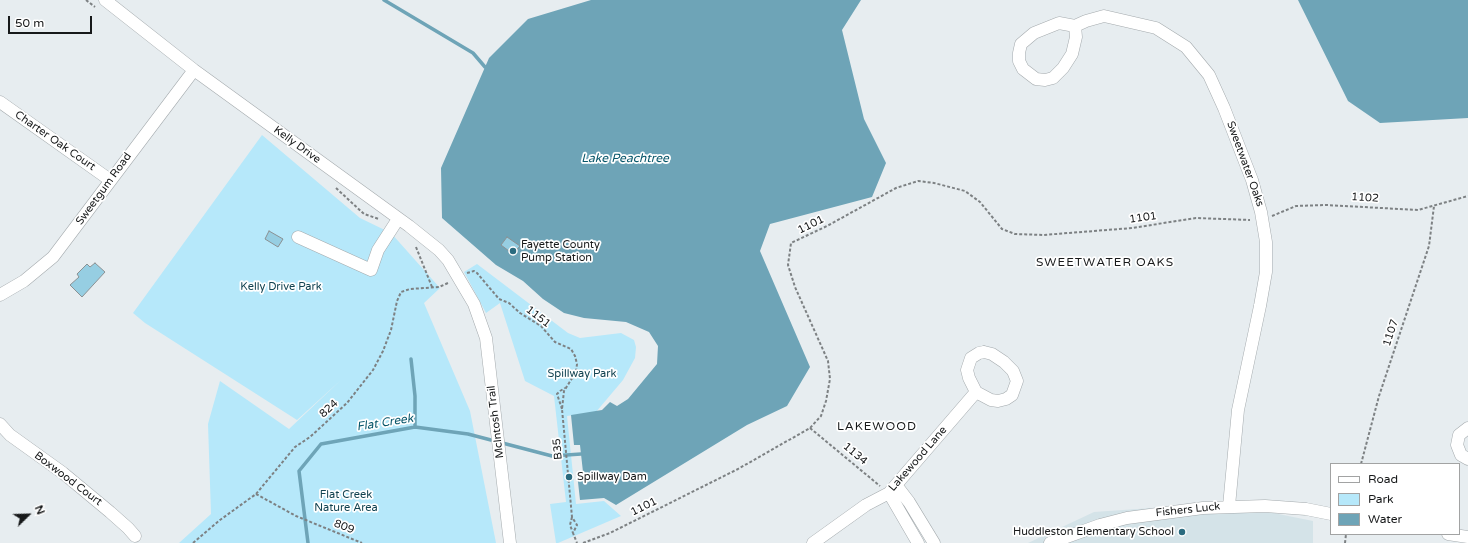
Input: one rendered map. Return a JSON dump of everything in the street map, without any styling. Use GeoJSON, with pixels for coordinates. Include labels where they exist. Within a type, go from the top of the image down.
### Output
{"type":"FeatureCollection","features":[{"type":"Feature","properties":{"kind":"street","name":"Kelly Drive"},"geometry":{"type":"LineString","coordinates":[[105,0],[194,70],[439,250],[448,260],[474,304]]}},
{"type":"Feature","properties":{"kind":"street","name":"Sweetwater Oaks"},"geometry":{"type":"LineString","coordinates":[[1075,26],[1086,20],[1104,16],[1126,20],[1156,28],[1186,47],[1209,75],[1224,108],[1252,180],[1266,242],[1266,272],[1238,410],[1230,506]]}},
{"type":"Feature","properties":{"kind":"street"},"geometry":{"type":"LineString","coordinates":[[1059,22],[1075,26],[1076,37],[1072,54],[1064,68],[1053,78],[1045,80],[1036,79],[1023,69],[1019,52],[1021,44],[1034,33],[1059,22]]}},
{"type":"Feature","properties":{"kind":"street","name":"Sweetgum Road"},"geometry":{"type":"LineString","coordinates":[[0,295],[24,281],[53,257],[194,70]]}},
{"type":"Feature","properties":{"kind":"street","name":"Charter Oak Court"},"geometry":{"type":"LineString","coordinates":[[0,102],[110,180]]}},
{"type":"Feature","properties":{"kind":"street"},"geometry":{"type":"LineString","coordinates":[[298,237],[372,270],[378,250],[398,219]]}},
{"type":"Feature","properties":{"kind":"street","name":"McIntosh Trail"},"geometry":{"type":"LineString","coordinates":[[474,304],[486,338],[510,543]]}},
{"type":"Feature","properties":{"kind":"street"},"geometry":{"type":"LineString","coordinates":[[979,353],[992,354],[1004,362],[1013,371],[1017,381],[1016,388],[1012,395],[1006,399],[998,401],[991,400],[976,392],[967,370],[971,358],[979,353]]}},
{"type":"Feature","properties":{"kind":"street","name":"Lakewood Lane"},"geometry":{"type":"LineString","coordinates":[[813,543],[866,505],[893,489],[976,392]]}},
{"type":"Feature","properties":{"kind":"street","name":"Boxwood Court"},"geometry":{"type":"LineString","coordinates":[[0,424],[10,435],[63,473],[110,512],[135,536]]}},
{"type":"Feature","properties":{"kind":"street"},"geometry":{"type":"LineString","coordinates":[[1468,428],[1459,435],[1456,445],[1461,455],[1468,459]]}},
{"type":"Feature","properties":{"kind":"street"},"geometry":{"type":"LineString","coordinates":[[893,489],[918,543]]}},
{"type":"Feature","properties":{"kind":"street"},"geometry":{"type":"LineString","coordinates":[[893,489],[910,502],[934,543]]}},
{"type":"Feature","properties":{"kind":"street","name":"Fishers Luck"},"geometry":{"type":"LineString","coordinates":[[1050,543],[1100,525],[1127,518],[1203,508],[1265,506],[1306,509],[1330,514]]}},
{"type":"Feature","properties":{"kind":"street"},"geometry":{"type":"LineString","coordinates":[[1455,535],[1468,537]]}},
{"type":"Feature","properties":{"kind":"path","name":"1101"},"geometry":{"type":"LineString","coordinates":[[583,543],[610,533],[730,473],[810,428],[820,416],[826,401],[830,379],[828,362],[795,287],[788,265],[791,243],[827,226],[896,188],[918,181],[934,183],[965,191],[980,202],[1002,229],[1015,234],[1043,235],[1132,228],[1196,218],[1262,220]]}},
{"type":"Feature","properties":{"kind":"path","name":"1102"},"geometry":{"type":"LineString","coordinates":[[1262,220],[1296,206],[1347,205],[1418,210],[1468,196]]}},
{"type":"Feature","properties":{"kind":"path","name":"1107"},"geometry":{"type":"LineString","coordinates":[[1361,463],[1379,396],[1429,246],[1434,206]]}},
{"type":"Feature","properties":{"kind":"path","name":"1151"},"geometry":{"type":"LineString","coordinates":[[466,273],[474,271],[477,273],[499,299],[509,303],[520,313],[541,326],[555,342],[571,349],[577,364],[576,372],[566,388],[562,409]]}},
{"type":"Feature","properties":{"kind":"path","name":"824"},"geometry":{"type":"LineString","coordinates":[[193,543],[220,520],[256,494],[296,447],[310,437],[347,403],[373,370],[383,351],[391,330],[397,301],[401,292],[410,289],[439,287],[449,282]]}},
{"type":"Feature","properties":{"kind":"path","name":"1151"},"geometry":{"type":"LineString","coordinates":[[564,417],[557,394],[566,388]]}},
{"type":"Feature","properties":{"kind":"path","name":"B35"},"geometry":{"type":"LineString","coordinates":[[564,417],[572,517]]}},
{"type":"Feature","properties":{"kind":"path","name":"1134"},"geometry":{"type":"LineString","coordinates":[[810,428],[893,489]]}},
{"type":"Feature","properties":{"kind":"path","name":"809"},"geometry":{"type":"LineString","coordinates":[[256,494],[296,516],[362,543]]}},
{"type":"Feature","properties":{"kind":"path"},"geometry":{"type":"LineString","coordinates":[[572,517],[577,525],[573,533]]}},
{"type":"Feature","properties":{"kind":"path"},"geometry":{"type":"LineString","coordinates":[[572,517],[570,526],[577,543]]}},
{"type":"Feature","properties":{"kind":"shaded area","name":"Huddleston Elementary School"},"geometry":{"type":"Polygon","coordinates":[[[1224,503],[1313,521],[1313,543],[1028,543],[1094,512],[1224,503]]]}},
{"type":"Feature","properties":{"kind":"green space"},"geometry":{"type":"Polygon","coordinates":[[[262,135],[360,218],[391,233],[440,288],[424,303],[470,411],[496,543],[179,543],[211,514],[208,424],[220,381],[289,429],[341,380],[297,420],[145,323],[133,313],[262,135]]]}},
{"type":"Feature","properties":{"kind":"green space","name":"Spillway Park"},"geometry":{"type":"Polygon","coordinates":[[[477,264],[568,333],[580,338],[621,333],[634,340],[636,347],[635,358],[623,380],[596,412],[567,416],[576,504],[604,501],[621,516],[558,543],[556,543],[550,504],[566,502],[554,396],[525,381],[500,303],[486,313],[464,272],[477,264]]]}},
{"type":"Feature","properties":{"kind":"water","name":"Lake Peachtree"},"geometry":{"type":"Polygon","coordinates":[[[591,0],[861,0],[842,30],[864,119],[886,163],[872,197],[770,224],[760,251],[810,367],[787,406],[747,425],[616,505],[604,498],[580,500],[577,473],[583,472],[580,445],[574,445],[571,415],[602,410],[610,402],[617,406],[628,399],[657,364],[658,346],[649,332],[626,322],[584,318],[564,313],[543,299],[523,281],[496,265],[442,218],[441,168],[489,58],[528,19],[591,0]]]}},
{"type":"Feature","properties":{"kind":"water"},"geometry":{"type":"Polygon","coordinates":[[[1298,0],[1468,0],[1468,118],[1380,123],[1348,101],[1298,0]]]}},
{"type":"Feature","properties":{"kind":"building"},"geometry":{"type":"Polygon","coordinates":[[[269,231],[283,239],[278,247],[265,239],[269,231]]]}},
{"type":"Feature","properties":{"kind":"building"},"geometry":{"type":"Polygon","coordinates":[[[507,237],[520,246],[513,254],[501,245],[507,237]]]}},
{"type":"Feature","properties":{"kind":"building"},"geometry":{"type":"Polygon","coordinates":[[[95,263],[105,272],[82,297],[70,285],[79,277],[77,274],[87,264],[90,267],[95,263]]]}},
{"type":"Feature","properties":{"kind":"waterway"},"geometry":{"type":"LineString","coordinates":[[384,0],[473,53],[485,67]]}},
{"type":"Feature","properties":{"kind":"waterway","name":"Flat Creek"},"geometry":{"type":"LineString","coordinates":[[411,359],[415,396],[415,427]]}},
{"type":"Feature","properties":{"kind":"waterway","name":"Flat Creek"},"geometry":{"type":"LineString","coordinates":[[308,543],[299,471],[321,444],[415,427],[468,434],[552,456],[581,454]]}},
{"type":"Feature","properties":{"kind":"place","name":"Fayette County Pump Station"},"geometry":{"type":"Point","coordinates":[513,251]}},
{"type":"Feature","properties":{"kind":"place","name":"Spillway Dam"},"geometry":{"type":"Point","coordinates":[569,477]}},
{"type":"Feature","properties":{"kind":"place","name":"Huddleston Elementary School"},"geometry":{"type":"Point","coordinates":[1182,532]}},
{"type":"Feature","properties":{"kind":"district","name":"SWEETWATER OAKS"},"geometry":{"type":"Point","coordinates":[1105,263]}},
{"type":"Feature","properties":{"kind":"district","name":"LAKEWOOD"},"geometry":{"type":"Point","coordinates":[877,427]}},
{"type":"Feature","properties":{"kind":"park label","name":"Kelly Drive Park"},"geometry":{"type":"Point","coordinates":[281,287]}},
{"type":"Feature","properties":{"kind":"park label","name":"Flat Creek Nature Area"},"geometry":{"type":"Point","coordinates":[346,501]}}]}
